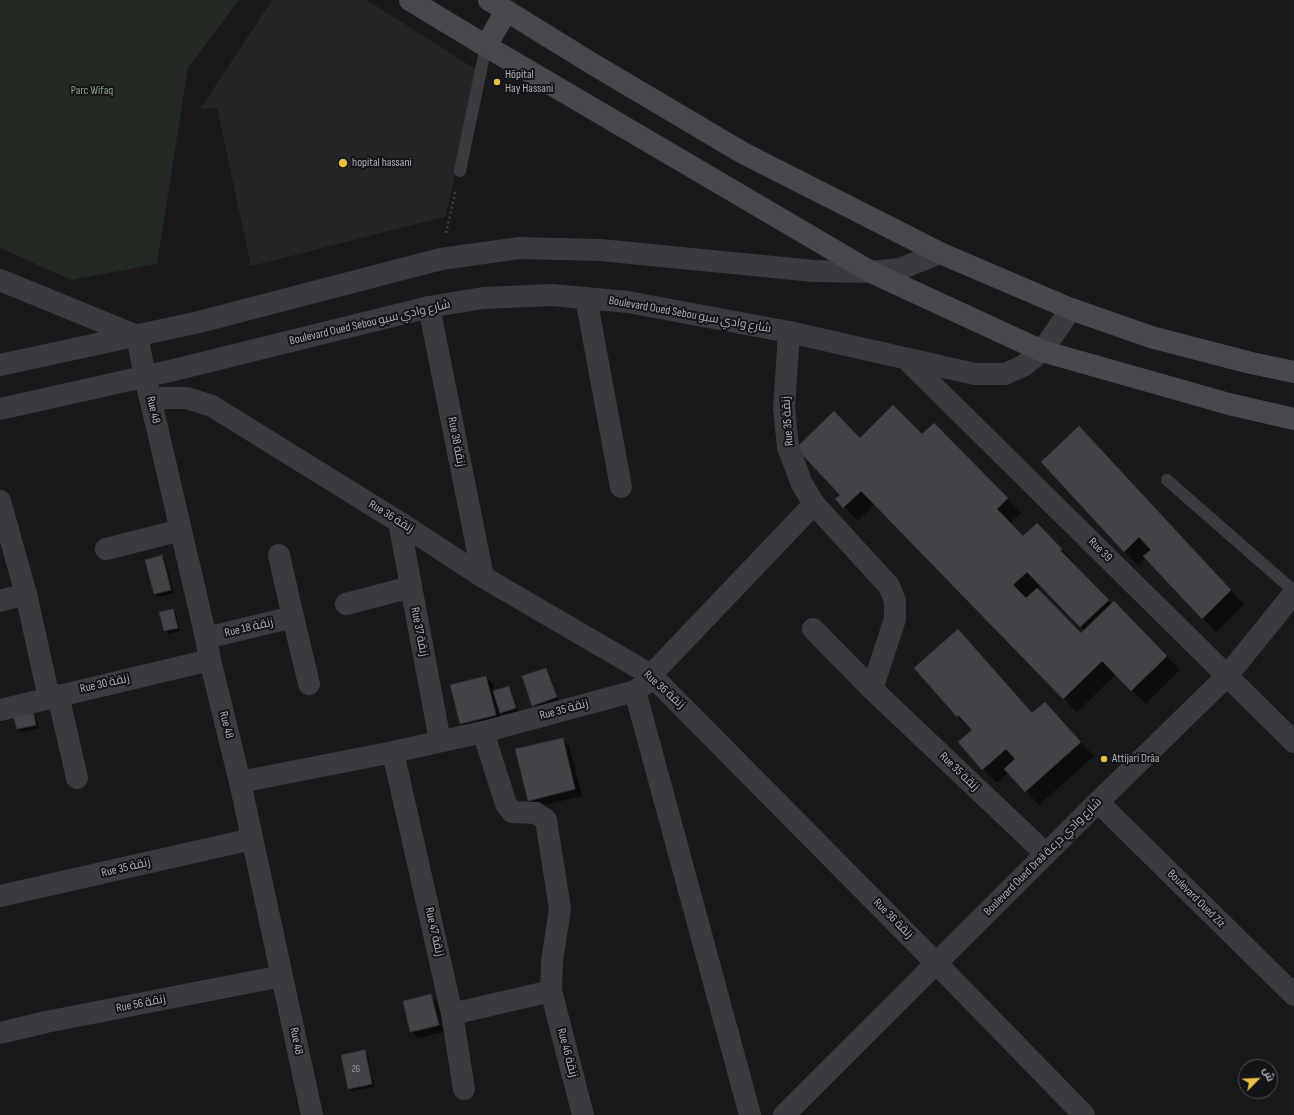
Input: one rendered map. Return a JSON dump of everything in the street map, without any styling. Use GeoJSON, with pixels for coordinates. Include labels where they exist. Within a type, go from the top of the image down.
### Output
{"type":"FeatureCollection","features":[{"type":"Feature","properties":{"kind":"main road"},"geometry":{"type":"LineString","coordinates":[[410,0],[871,272],[1042,351],[1229,404],[1294,419]]}},
{"type":"Feature","properties":{"kind":"main road"},"geometry":{"type":"LineString","coordinates":[[486,46],[497,5],[591,63],[743,153],[940,253],[1071,309],[1151,337],[1251,363],[1294,372]]}},
{"type":"Feature","properties":{"kind":"street"},"geometry":{"type":"LineString","coordinates":[[0,365],[206,320],[441,259],[519,248],[600,250],[814,271],[871,272],[900,269],[940,253]]}},
{"type":"Feature","properties":{"kind":"street"},"geometry":{"type":"LineString","coordinates":[[0,280],[137,336]]}},
{"type":"Feature","properties":{"kind":"street","name":"Boulevard Oued Sebou شارع وادي سبو"},"geometry":{"type":"LineString","coordinates":[[0,409],[174,370],[429,307],[483,298],[552,295],[628,302],[789,332],[975,374],[1005,374],[1023,366],[1042,351],[1071,309]]}},
{"type":"Feature","properties":{"kind":"street"},"geometry":{"type":"LineString","coordinates":[[586,298],[621,487]]}},
{"type":"Feature","properties":{"kind":"street","name":"Rue 38 زنقة"},"geometry":{"type":"LineString","coordinates":[[429,307],[483,577]]}},
{"type":"Feature","properties":{"kind":"street","name":"Rue 35 زنقة"},"geometry":{"type":"LineString","coordinates":[[789,332],[784,408],[788,447],[802,484],[814,504],[889,586],[895,601],[895,619],[872,689]]}},
{"type":"Feature","properties":{"kind":"street","name":"Rue 48"},"geometry":{"type":"LineString","coordinates":[[137,336],[210,660],[240,782],[312,1115]]}},
{"type":"Feature","properties":{"kind":"street","name":"Rue 39"},"geometry":{"type":"LineString","coordinates":[[906,359],[1294,742]]}},
{"type":"Feature","properties":{"kind":"street","name":"Rue 36 زنقة"},"geometry":{"type":"LineString","coordinates":[[150,398],[187,398],[212,406],[399,522],[483,577],[651,675],[1084,1115]]}},
{"type":"Feature","properties":{"kind":"street"},"geometry":{"type":"LineString","coordinates":[[0,501],[77,778]]}},
{"type":"Feature","properties":{"kind":"street","name":"Rue 35 زنقة"},"geometry":{"type":"LineString","coordinates":[[240,782],[393,752],[483,732],[635,691],[645,684],[651,675],[814,504]]}},
{"type":"Feature","properties":{"kind":"street","name":"Rue 37 زنقة"},"geometry":{"type":"LineString","coordinates":[[399,522],[440,741]]}},
{"type":"Feature","properties":{"kind":"street"},"geometry":{"type":"LineString","coordinates":[[106,548],[181,530]]}},
{"type":"Feature","properties":{"kind":"street"},"geometry":{"type":"LineString","coordinates":[[279,555],[310,684]]}},
{"type":"Feature","properties":{"kind":"street"},"geometry":{"type":"LineString","coordinates":[[346,604],[411,587]]}},
{"type":"Feature","properties":{"kind":"street","name":"Boulevard Oued Draâ شارع وادي درعة"},"geometry":{"type":"LineString","coordinates":[[784,1115],[1098,802],[1227,676],[1294,592]]}},
{"type":"Feature","properties":{"kind":"street"},"geometry":{"type":"LineString","coordinates":[[0,601],[26,594]]}},
{"type":"Feature","properties":{"kind":"street","name":"Rue 18 زنقة"},"geometry":{"type":"LineString","coordinates":[[206,638],[293,617]]}},
{"type":"Feature","properties":{"kind":"street","name":"Rue 35 زنقة"},"geometry":{"type":"LineString","coordinates":[[813,629],[872,689],[1046,854]]}},
{"type":"Feature","properties":{"kind":"street","name":"Rue 30 زنقة"},"geometry":{"type":"LineString","coordinates":[[0,710],[210,660]]}},
{"type":"Feature","properties":{"kind":"street"},"geometry":{"type":"LineString","coordinates":[[635,691],[750,1115]]}},
{"type":"Feature","properties":{"kind":"street","name":"Rue 46 زنقة"},"geometry":{"type":"LineString","coordinates":[[483,732],[506,804],[512,812],[536,813],[546,820],[560,909],[552,961],[551,991],[583,1115]]}},
{"type":"Feature","properties":{"kind":"street","name":"Rue 47 زنقة"},"geometry":{"type":"LineString","coordinates":[[393,752],[452,1014],[464,1089]]}},
{"type":"Feature","properties":{"kind":"street","name":"Boulevard Oued Ziz"},"geometry":{"type":"LineString","coordinates":[[1098,802],[1294,995]]}},
{"type":"Feature","properties":{"kind":"street","name":"Rue 35 زنقة"},"geometry":{"type":"LineString","coordinates":[[0,896],[252,839]]}},
{"type":"Feature","properties":{"kind":"street","name":"Rue 56 زنقة"},"geometry":{"type":"LineString","coordinates":[[0,1033],[46,1022],[282,976]]}},
{"type":"Feature","properties":{"kind":"street"},"geometry":{"type":"LineString","coordinates":[[452,1014],[551,991]]}},
{"type":"Feature","properties":{"kind":"lane"},"geometry":{"type":"LineString","coordinates":[[460,171],[486,46]]}},
{"type":"Feature","properties":{"kind":"lane"},"geometry":{"type":"LineString","coordinates":[[1168,480],[1294,592]]}},
{"type":"Feature","properties":{"kind":"path"},"geometry":{"type":"LineString","coordinates":[[446,235],[460,171]]}},
{"type":"Feature","properties":{"kind":"shaded area","name":"hopital hassani"},"geometry":{"type":"Polygon","coordinates":[[[272,0],[367,0],[480,72],[445,217],[251,266],[217,108],[200,109],[272,0]]]}},
{"type":"Feature","properties":{"kind":"green space","name":"Parc Wifaq"},"geometry":{"type":"Polygon","coordinates":[[[0,0],[239,0],[188,68],[157,264],[71,280],[0,248],[0,0]]]}},
{"type":"Feature","properties":{"kind":"building"},"geometry":{"type":"Polygon","coordinates":[[[893,405],[922,434],[934,423],[1008,498],[997,509],[1023,536],[1037,523],[1062,549],[1060,550],[1109,600],[1080,627],[1027,572],[1013,585],[1026,598],[1037,588],[1081,633],[1114,601],[1167,656],[1131,691],[1102,661],[1063,699],[861,491],[843,508],[835,499],[840,495],[796,448],[834,411],[860,438],[893,405]]]}},
{"type":"Feature","properties":{"kind":"building"},"geometry":{"type":"Polygon","coordinates":[[[1079,426],[1231,590],[1202,619],[1143,556],[1151,550],[1139,537],[1124,552],[1041,462],[1079,426]]]}},
{"type":"Feature","properties":{"kind":"building"},"geometry":{"type":"Polygon","coordinates":[[[162,555],[171,590],[154,594],[145,560],[162,555]]]}},
{"type":"Feature","properties":{"kind":"building"},"geometry":{"type":"Polygon","coordinates":[[[173,609],[178,628],[164,631],[159,612],[173,609]]]}},
{"type":"Feature","properties":{"kind":"building"},"geometry":{"type":"Polygon","coordinates":[[[958,629],[1032,713],[1045,702],[1081,742],[1025,792],[1004,769],[1015,759],[1006,749],[982,770],[958,742],[972,730],[958,715],[957,717],[914,668],[958,629]]]}},
{"type":"Feature","properties":{"kind":"building"},"geometry":{"type":"Polygon","coordinates":[[[546,668],[557,697],[532,706],[522,676],[546,668]]]}},
{"type":"Feature","properties":{"kind":"building"},"geometry":{"type":"Polygon","coordinates":[[[486,676],[496,715],[460,724],[450,685],[486,676]]]}},
{"type":"Feature","properties":{"kind":"building"},"geometry":{"type":"Polygon","coordinates":[[[509,686],[516,708],[500,713],[493,691],[509,686]]]}},
{"type":"Feature","properties":{"kind":"building"},"geometry":{"type":"Polygon","coordinates":[[[33,710],[36,725],[17,729],[13,715],[33,710]]]}},
{"type":"Feature","properties":{"kind":"building"},"geometry":{"type":"Polygon","coordinates":[[[563,738],[575,789],[528,801],[515,749],[563,738]]]}},
{"type":"Feature","properties":{"kind":"building"},"geometry":{"type":"Polygon","coordinates":[[[431,994],[439,1025],[410,1032],[403,1001],[431,994]]]}},
{"type":"Feature","properties":{"kind":"building"},"geometry":{"type":"Polygon","coordinates":[[[365,1050],[372,1084],[348,1089],[341,1055],[365,1050]]]}},
{"type":"Feature","properties":{"kind":"place","name":"Hôpital Hay Hassani"},"geometry":{"type":"Point","coordinates":[497,82]}},
{"type":"Feature","properties":{"kind":"place","name":"hopital hassani"},"geometry":{"type":"Point","coordinates":[343,163]}},
{"type":"Feature","properties":{"kind":"place","name":"Attijari Drâa"},"geometry":{"type":"Point","coordinates":[1104,759]}}]}
